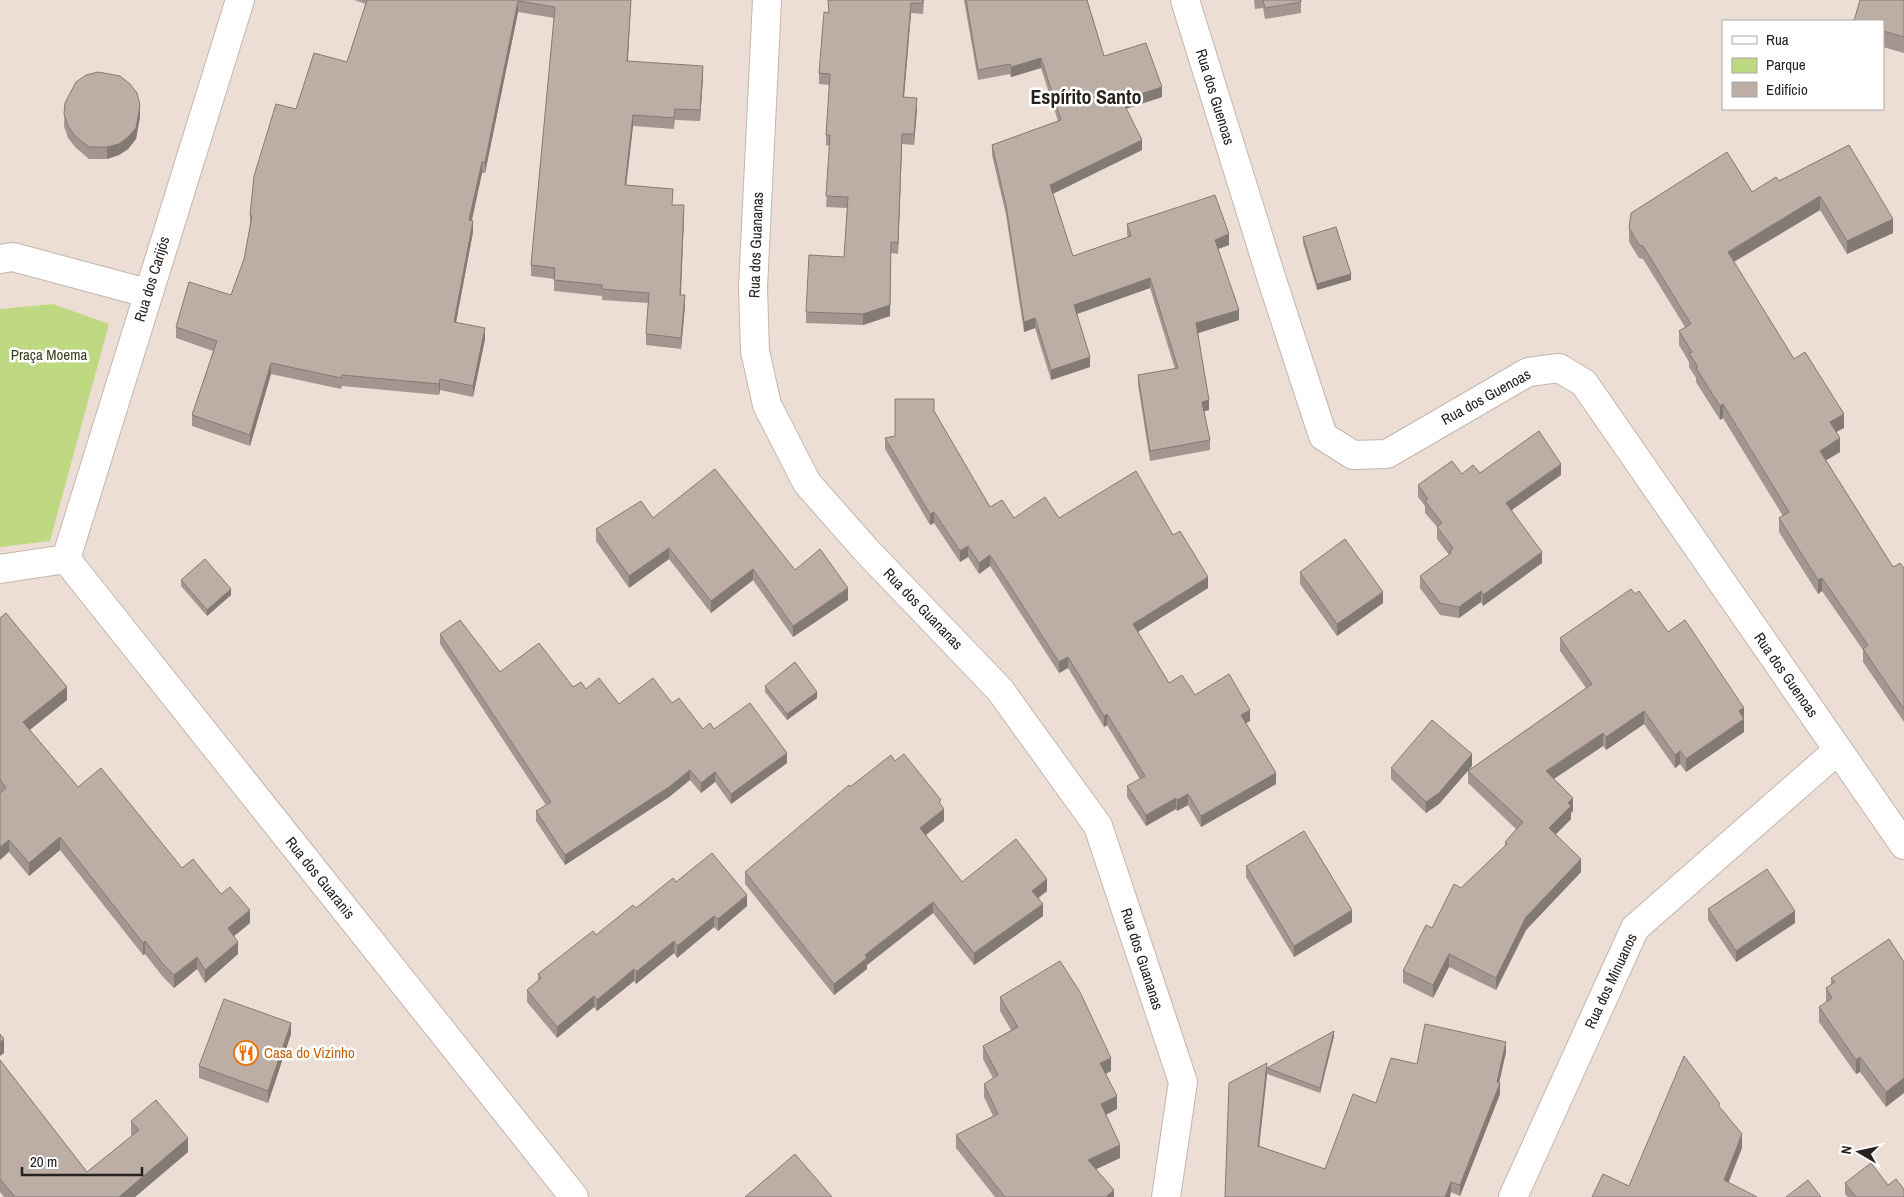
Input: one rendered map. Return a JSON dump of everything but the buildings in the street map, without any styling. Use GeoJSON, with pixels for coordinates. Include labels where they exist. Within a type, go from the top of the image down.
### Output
{"type":"FeatureCollection","features":[{"type":"Feature","properties":{"kind":"street","name":"Rua dos Carijós"},"geometry":{"type":"LineString","coordinates":[[66,559],[147,293],[240,0]]}},
{"type":"Feature","properties":{"kind":"street","name":"Rua dos Guananas"},"geometry":{"type":"LineString","coordinates":[[766,0],[753,288],[755,351],[767,406],[807,483],[866,550],[1000,690],[1098,826],[1183,1082],[1166,1197]]}},
{"type":"Feature","properties":{"kind":"street","name":"Rua dos Guenoas"},"geometry":{"type":"LineString","coordinates":[[1185,0],[1269,271],[1323,436],[1353,455],[1387,454],[1528,372],[1559,368],[1572,374],[1584,383],[1904,845]]}},
{"type":"Feature","properties":{"kind":"street"},"geometry":{"type":"LineString","coordinates":[[0,259],[13,257],[147,293]]}},
{"type":"Feature","properties":{"kind":"street"},"geometry":{"type":"LineString","coordinates":[[0,569],[66,559]]}},
{"type":"Feature","properties":{"kind":"street","name":"Rua dos Guaranis"},"geometry":{"type":"LineString","coordinates":[[66,559],[574,1197]]}},
{"type":"Feature","properties":{"kind":"street","name":"Rua dos Minuanos"},"geometry":{"type":"LineString","coordinates":[[1513,1197],[1635,928],[1838,750]]}},
{"type":"Feature","properties":{"kind":"green space","name":"Praça Moema"},"geometry":{"type":"Polygon","coordinates":[[[53,304],[109,324],[50,541],[0,547],[0,309],[53,304]]]}},
{"type":"Feature","properties":{"kind":"place","name":"Casa do Vizinho"},"geometry":{"type":"Point","coordinates":[246,1053]}},
{"type":"Feature","properties":{"kind":"district","name":"Espírito Santo"},"geometry":{"type":"Point","coordinates":[1086,97]}}]}
